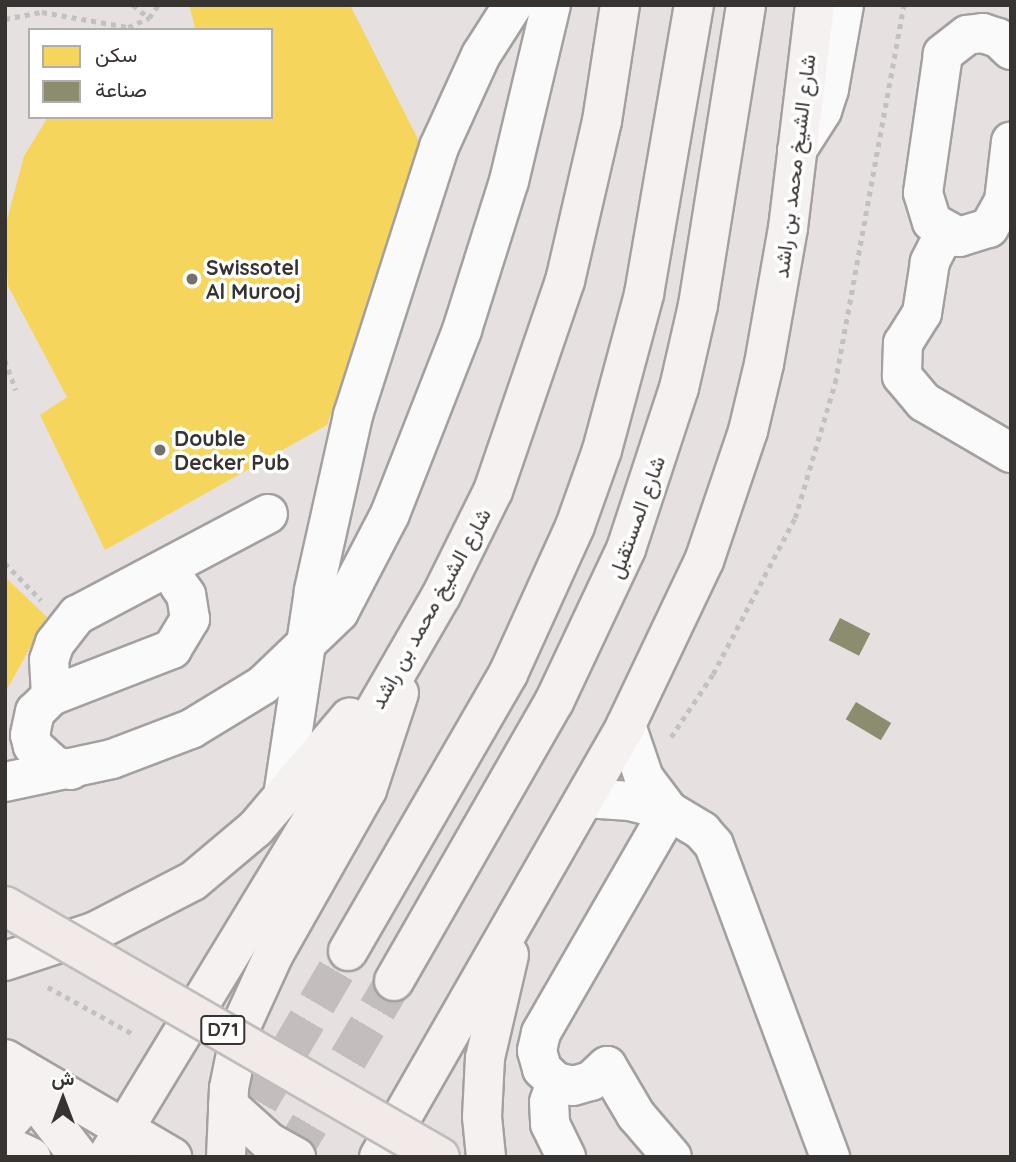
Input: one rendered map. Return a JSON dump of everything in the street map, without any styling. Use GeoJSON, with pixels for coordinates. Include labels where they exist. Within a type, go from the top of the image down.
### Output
{"type":"FeatureCollection","features":[{"type":"Feature","properties":{"kind":"highway","name":"D71"},"geometry":{"type":"LineString","coordinates":[[5,906],[440,1157]]}},
{"type":"Feature","properties":{"kind":"main road","name":"شارع الشيخ محمد بن راشد"},"geometry":{"type":"LineString","coordinates":[[115,1142],[311,821],[410,646],[493,491],[541,359],[586,202],[620,5]]}},
{"type":"Feature","properties":{"kind":"main road"},"geometry":{"type":"LineString","coordinates":[[348,951],[508,674],[579,514],[602,450],[645,294],[694,5]]}},
{"type":"Feature","properties":{"kind":"main road","name":"شارع المستقبل"},"geometry":{"type":"LineString","coordinates":[[394,981],[554,702],[626,549],[679,388],[698,305],[746,5]]}},
{"type":"Feature","properties":{"kind":"main road","name":"شارع الشيخ محمد بن راشد"},"geometry":{"type":"LineString","coordinates":[[379,1157],[626,725],[704,561],[748,430],[777,296],[815,5]]}},
{"type":"Feature","properties":{"kind":"main road"},"geometry":{"type":"LineString","coordinates":[[5,961],[96,931],[193,881],[226,856],[282,796],[410,646]]}},
{"type":"Feature","properties":{"kind":"main road"},"geometry":{"type":"LineString","coordinates":[[226,1157],[233,1059],[256,989],[367,790],[385,746],[410,646]]}},
{"type":"Feature","properties":{"kind":"main road"},"geometry":{"type":"LineString","coordinates":[[486,1157],[482,1117],[485,1058],[519,913]]}},
{"type":"Feature","properties":{"kind":"main road"},"geometry":{"type":"LineString","coordinates":[[5,1060],[115,1142],[172,1157]]}},
{"type":"Feature","properties":{"kind":"main road"},"geometry":{"type":"LineString","coordinates":[[5,1060],[21,1098],[20,1110],[5,1126]]}},
{"type":"Feature","properties":{"kind":"main road"},"geometry":{"type":"LineString","coordinates":[[5,1060],[79,1157]]}},
{"type":"Feature","properties":{"kind":"main road"},"geometry":{"type":"LineString","coordinates":[[228,1105],[269,1143],[296,1157]]}},
{"type":"Feature","properties":{"kind":"main road"},"geometry":{"type":"LineString","coordinates":[[5,1145],[31,1157]]}},
{"type":"Feature","properties":{"kind":"street"},"geometry":{"type":"LineString","coordinates":[[282,796],[305,650],[338,473],[420,200],[461,95],[513,5]]}},
{"type":"Feature","properties":{"kind":"street"},"geometry":{"type":"LineString","coordinates":[[5,782],[71,770],[191,729],[263,685],[305,650],[357,584],[448,367],[509,181],[551,5]]}},
{"type":"Feature","properties":{"kind":"street"},"geometry":{"type":"LineString","coordinates":[[797,150],[822,111],[830,89],[844,5]]}},
{"type":"Feature","properties":{"kind":"street"},"geometry":{"type":"LineString","coordinates":[[994,29],[953,42],[939,69],[923,193],[932,222],[944,232],[975,235],[999,216],[1011,141]]}},
{"type":"Feature","properties":{"kind":"street"},"geometry":{"type":"LineString","coordinates":[[944,232],[930,262],[922,313],[903,343],[902,376],[924,402],[1011,453]]}},
{"type":"Feature","properties":{"kind":"street"},"geometry":{"type":"LineString","coordinates":[[51,696],[49,660],[60,635],[78,615],[203,544],[268,514]]}},
{"type":"Feature","properties":{"kind":"street"},"geometry":{"type":"LineString","coordinates":[[71,770],[42,758],[30,735],[34,712],[51,696],[172,649],[190,619],[186,595],[179,585]]}},
{"type":"Feature","properties":{"kind":"street"},"geometry":{"type":"LineString","coordinates":[[626,725],[645,778],[668,811]]}},
{"type":"Feature","properties":{"kind":"street"},"geometry":{"type":"LineString","coordinates":[[585,798],[630,801],[668,811],[702,831],[724,862],[830,1157]]}},
{"type":"Feature","properties":{"kind":"street"},"geometry":{"type":"LineString","coordinates":[[668,811],[541,1033],[537,1051],[542,1069],[556,1082],[573,1086],[591,1082],[607,1066],[636,1115],[672,1157]]}},
{"type":"Feature","properties":{"kind":"street"},"geometry":{"type":"LineString","coordinates":[[556,1082],[549,1102],[550,1124],[566,1157]]}},
{"type":"Feature","properties":{"kind":"path"},"geometry":{"type":"LineString","coordinates":[[133,5],[149,18]]}},
{"type":"Feature","properties":{"kind":"path"},"geometry":{"type":"LineString","coordinates":[[5,19],[42,12],[128,27],[149,18],[158,5]]}},
{"type":"Feature","properties":{"kind":"path"},"geometry":{"type":"LineString","coordinates":[[5,360],[16,390]]}},
{"type":"Feature","properties":{"kind":"path"},"geometry":{"type":"LineString","coordinates":[[5,563],[38,599],[78,615]]}},
{"type":"Feature","properties":{"kind":"building: سكن","name":"Swissotel Al Murooj"},"geometry":{"type":"Polygon","coordinates":[[[189,5],[350,5],[422,147],[327,425],[105,550],[40,415],[67,397],[8,286],[5,227],[24,156],[47,119],[273,119],[273,28],[193,28],[195,27],[189,5]]]}},
{"type":"Feature","properties":{"kind":"building: سكن"},"geometry":{"type":"Polygon","coordinates":[[[5,577],[47,617],[5,693],[5,577]]]}},
{"type":"Feature","properties":{"kind":"building: صناعة"},"geometry":{"type":"Polygon","coordinates":[[[840,618],[870,633],[859,656],[829,640],[840,618]]]}},
{"type":"Feature","properties":{"kind":"building: صناعة"},"geometry":{"type":"Polygon","coordinates":[[[856,702],[891,723],[881,740],[846,719],[856,702]]]}},
{"type":"Feature","properties":{"kind":"tunnel"},"geometry":{"type":"LineString","coordinates":[[230,1151],[348,951]]}},
{"type":"Feature","properties":{"kind":"tunnel"},"geometry":{"type":"LineString","coordinates":[[290,1157],[394,981]]}},
{"type":"Feature","properties":{"kind":"place","name":"Swissotel Al Murooj"},"geometry":{"type":"Point","coordinates":[192,279]}},
{"type":"Feature","properties":{"kind":"place","name":"Double Decker Pub"},"geometry":{"type":"Point","coordinates":[160,450]}}]}
